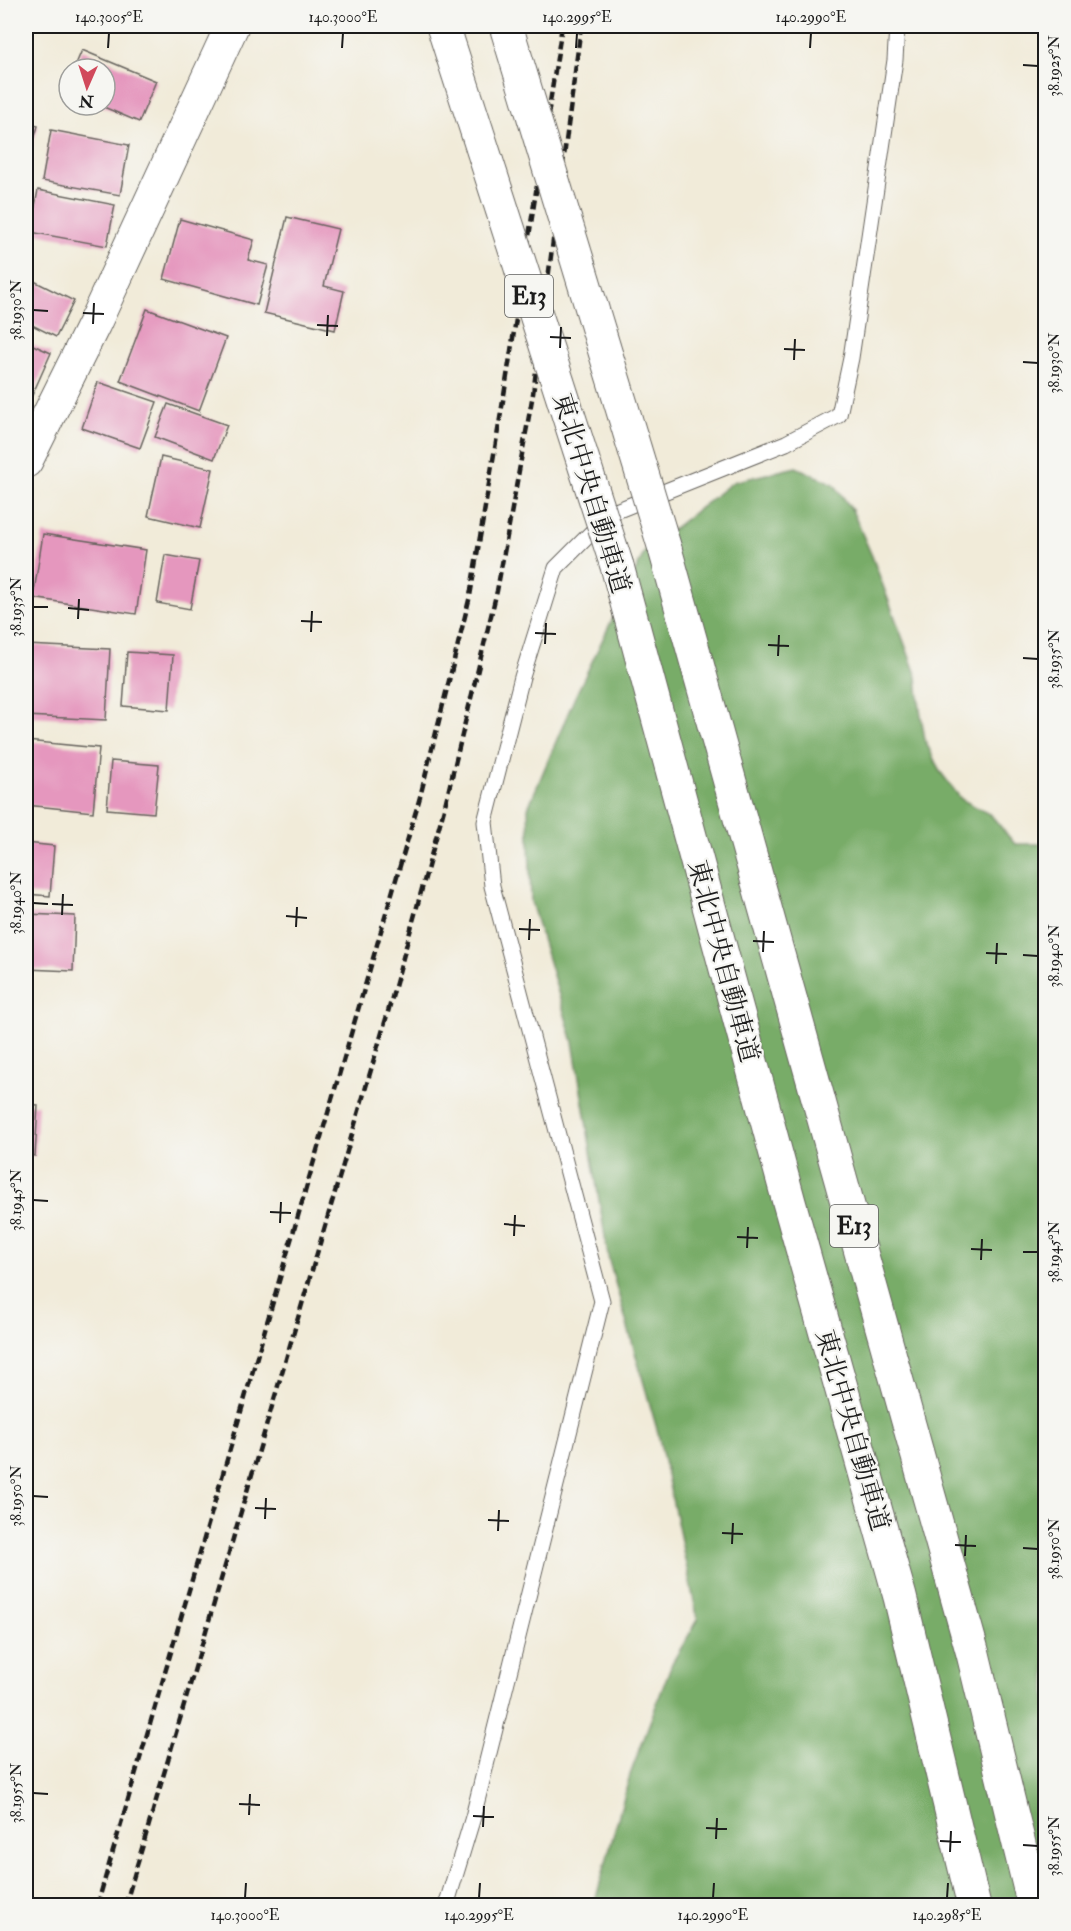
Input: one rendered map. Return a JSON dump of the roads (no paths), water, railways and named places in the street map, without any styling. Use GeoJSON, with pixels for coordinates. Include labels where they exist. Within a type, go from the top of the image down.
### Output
{"type":"FeatureCollection","features":[{"type":"Feature","properties":{"kind":"main road"},"geometry":{"type":"LineString","coordinates":[[26,461],[94,324],[232,26]]}},
{"type":"Feature","properties":{"kind":"main road","name":"東北中央自動車道"},"geometry":{"type":"LineString","coordinates":[[443,26],[617,566],[789,1202],[900,1597],[974,1905]]}},
{"type":"Feature","properties":{"kind":"main road","name":"東北中央自動車道"},"geometry":{"type":"LineString","coordinates":[[506,26],[665,549],[973,1654],[1034,1905]]}},
{"type":"Feature","properties":{"kind":"lane"},"geometry":{"type":"LineString","coordinates":[[446,1905],[473,1817],[602,1301],[492,886],[485,822],[522,677],[556,568],[610,513],[786,443],[838,414],[852,348],[895,60],[897,26]]}},
{"type":"Feature","properties":{"kind":"railway"},"geometry":{"type":"LineString","coordinates":[[97,1906],[420,797],[470,596],[562,26]]}},
{"type":"Feature","properties":{"kind":"railway"},"geometry":{"type":"LineString","coordinates":[[125,1906],[388,1012],[445,805],[497,591],[533,394],[581,26]]}}]}
